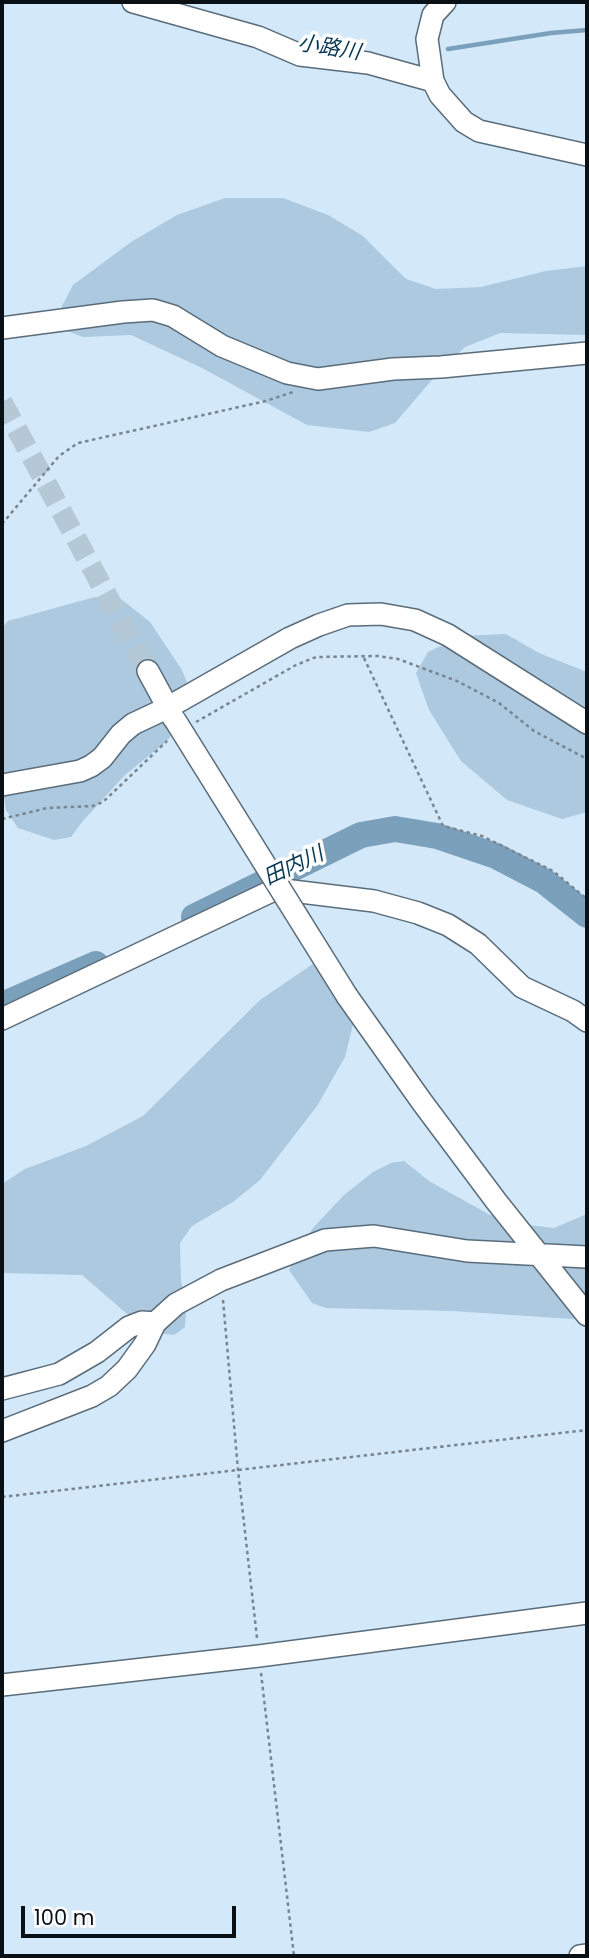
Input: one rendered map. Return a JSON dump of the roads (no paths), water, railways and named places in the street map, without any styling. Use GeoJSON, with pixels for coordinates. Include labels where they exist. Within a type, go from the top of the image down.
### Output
{"type":"FeatureCollection","features":[{"type":"Feature","properties":{"kind":"street"},"geometry":{"type":"LineString","coordinates":[[133,2],[258,37],[300,55],[368,63],[433,81]]}},
{"type":"Feature","properties":{"kind":"street"},"geometry":{"type":"LineString","coordinates":[[445,2],[433,16],[427,39],[433,81],[440,95],[464,122],[479,131],[587,155]]}},
{"type":"Feature","properties":{"kind":"street"},"geometry":{"type":"LineString","coordinates":[[2,328],[153,310],[173,316],[233,351],[287,373],[318,379],[393,369],[441,368],[587,353]]}},
{"type":"Feature","properties":{"kind":"street"},"geometry":{"type":"LineString","coordinates":[[2,785],[80,771],[91,766],[102,758],[121,734],[133,724],[176,723],[290,638],[348,615],[382,614],[415,620],[448,635],[587,723]]}},
{"type":"Feature","properties":{"kind":"street"},"geometry":{"type":"LineString","coordinates":[[148,671],[176,723],[347,996],[422,1102],[538,1256],[587,1315]]}},
{"type":"Feature","properties":{"kind":"street"},"geometry":{"type":"LineString","coordinates":[[2,1019],[276,889],[374,901],[418,913],[448,925],[478,944],[522,987],[573,1011],[587,1021]]}},
{"type":"Feature","properties":{"kind":"street"},"geometry":{"type":"LineString","coordinates":[[2,1431],[92,1396],[109,1386],[127,1369],[145,1344],[155,1323],[176,1304],[221,1280],[325,1240],[374,1236],[467,1251],[587,1257]]}},
{"type":"Feature","properties":{"kind":"street"},"geometry":{"type":"LineString","coordinates":[[2,1389],[59,1374],[97,1352],[129,1328],[142,1322],[155,1323]]}},
{"type":"Feature","properties":{"kind":"street"},"geometry":{"type":"LineString","coordinates":[[2,1685],[259,1656],[587,1613]]}},
{"type":"Feature","properties":{"kind":"street"},"geometry":{"type":"LineString","coordinates":[[580,1956],[587,1955]]}},
{"type":"Feature","properties":{"kind":"waterway","name":"小路川"},"geometry":{"type":"LineString","coordinates":[[448,49],[587,30]]}},
{"type":"Feature","properties":{"kind":"waterway","name":"田内川"},"geometry":{"type":"LineString","coordinates":[[194,917],[361,835],[395,829],[437,836],[496,856],[544,881],[587,915]]}},
{"type":"Feature","properties":{"kind":"waterway","name":"田内川"},"geometry":{"type":"LineString","coordinates":[[2,1005],[96,964]]}},
{"type":"Feature","properties":{"kind":"tunnel"},"geometry":{"type":"LineString","coordinates":[[2,402],[148,671]]}}]}
